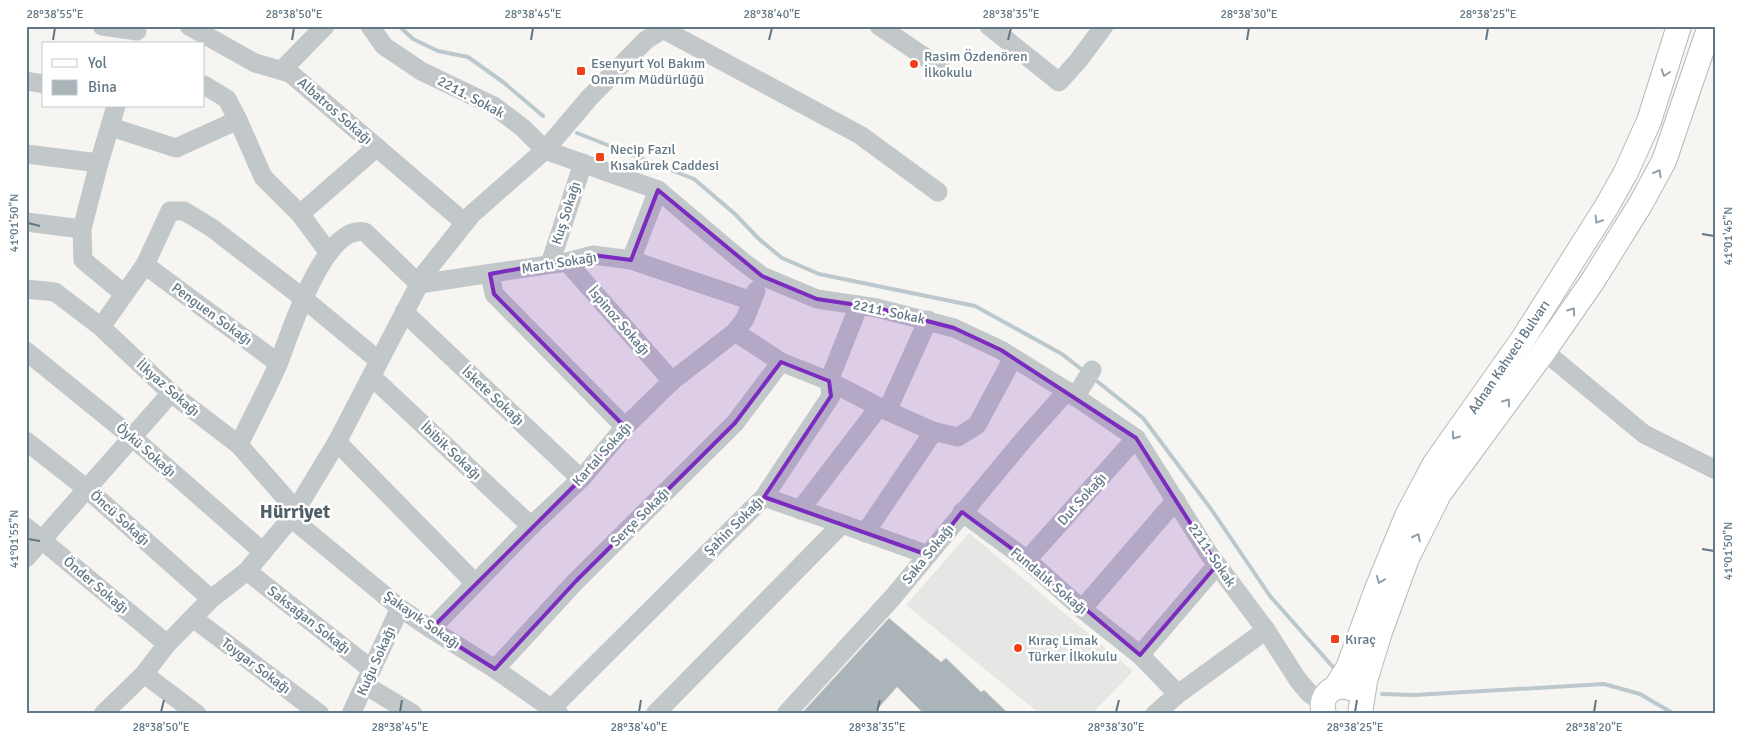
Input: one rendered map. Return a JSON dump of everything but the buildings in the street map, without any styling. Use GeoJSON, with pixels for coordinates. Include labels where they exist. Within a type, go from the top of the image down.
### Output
{"type":"FeatureCollection","features":[{"type":"Feature","properties":{"kind":"main road","name":"Adnan Kahveci Bulvarı"},"geometry":{"type":"LineString","coordinates":[[1327,701],[1348,668],[1376,589],[1407,516],[1434,465],[1523,338],[1607,206],[1626,172],[1649,121],[1679,26]]}},
{"type":"Feature","properties":{"kind":"main road","name":"Adnan Kahveci Bulvarı"},"geometry":{"type":"LineString","coordinates":[[1360,707],[1369,664],[1406,558],[1439,494],[1544,351],[1615,245],[1664,161],[1710,26]]}},
{"type":"Feature","properties":{"kind":"main road"},"geometry":{"type":"LineString","coordinates":[[1523,338],[1544,351]]}},
{"type":"Feature","properties":{"kind":"main road"},"geometry":{"type":"LineString","coordinates":[[1327,701],[1348,687],[1354,690],[1360,707]]}},
{"type":"Feature","properties":{"kind":"street"},"geometry":{"type":"LineString","coordinates":[[102,26],[136,34]]}},
{"type":"Feature","properties":{"kind":"street","name":"Albatros Sokağı"},"geometry":{"type":"LineString","coordinates":[[189,26],[212,31],[255,63],[290,73],[465,223]]}},
{"type":"Feature","properties":{"kind":"street"},"geometry":{"type":"LineString","coordinates":[[282,70],[325,26]]}},
{"type":"Feature","properties":{"kind":"street","name":"2211. Sokak"},"geometry":{"type":"LineString","coordinates":[[370,26],[384,46],[421,71],[494,106],[523,128],[545,150],[658,190],[762,276],[817,299],[859,305],[928,320],[954,328],[1001,350],[1013,358],[1079,386],[1136,438],[1217,565],[1266,630],[1298,680],[1310,694],[1327,701]]}},
{"type":"Feature","properties":{"kind":"street"},"geometry":{"type":"LineString","coordinates":[[879,26],[941,68]]}},
{"type":"Feature","properties":{"kind":"street"},"geometry":{"type":"LineString","coordinates":[[989,26],[1059,82],[1078,62],[1094,30]]}},
{"type":"Feature","properties":{"kind":"street"},"geometry":{"type":"LineString","coordinates":[[103,714],[144,674],[167,644],[211,599],[247,571],[294,514],[337,442],[425,273],[472,214],[545,150],[590,97],[661,27],[860,135],[938,192]]}},
{"type":"Feature","properties":{"kind":"street"},"geometry":{"type":"LineString","coordinates":[[26,81],[42,84]]}},
{"type":"Feature","properties":{"kind":"street"},"geometry":{"type":"LineString","coordinates":[[205,86],[227,99],[263,177],[300,214],[329,253]]}},
{"type":"Feature","properties":{"kind":"street"},"geometry":{"type":"LineString","coordinates":[[116,108],[98,163],[82,229],[83,260],[124,294]]}},
{"type":"Feature","properties":{"kind":"street"},"geometry":{"type":"LineString","coordinates":[[111,127],[176,148],[238,120]]}},
{"type":"Feature","properties":{"kind":"street"},"geometry":{"type":"LineString","coordinates":[[300,214],[377,147]]}},
{"type":"Feature","properties":{"kind":"street"},"geometry":{"type":"LineString","coordinates":[[26,154],[98,163]]}},
{"type":"Feature","properties":{"kind":"street","name":"Kuş Sokağı"},"geometry":{"type":"LineString","coordinates":[[558,263],[583,163]]}},
{"type":"Feature","properties":{"kind":"street"},"geometry":{"type":"LineString","coordinates":[[631,260],[658,190]]}},
{"type":"Feature","properties":{"kind":"street","name":"İbibik Sokağı"},"geometry":{"type":"LineString","coordinates":[[145,265],[170,211],[184,211],[212,228],[303,298],[531,526]]}},
{"type":"Feature","properties":{"kind":"street"},"geometry":{"type":"LineString","coordinates":[[26,222],[82,229]]}},
{"type":"Feature","properties":{"kind":"street"},"geometry":{"type":"LineString","coordinates":[[239,445],[278,363],[303,298],[329,253],[348,234],[357,231],[365,232],[419,284]]}},
{"type":"Feature","properties":{"kind":"street","name":"Martı Sokağı"},"geometry":{"type":"LineString","coordinates":[[419,284],[558,263],[593,255],[631,260],[752,301]]}},
{"type":"Feature","properties":{"kind":"street","name":"İspinoz Sokağı"},"geometry":{"type":"LineString","coordinates":[[558,263],[672,381]]}},
{"type":"Feature","properties":{"kind":"street"},"geometry":{"type":"LineString","coordinates":[[101,327],[145,265]]}},
{"type":"Feature","properties":{"kind":"street","name":"Penguen Sokağı"},"geometry":{"type":"LineString","coordinates":[[145,265],[278,363]]}},
{"type":"Feature","properties":{"kind":"street"},"geometry":{"type":"LineString","coordinates":[[490,274],[494,294],[625,427]]}},
{"type":"Feature","properties":{"kind":"street","name":"Kartal Sokağı"},"geometry":{"type":"LineString","coordinates":[[431,629],[531,526],[581,479],[625,427],[672,381],[735,332],[745,320],[762,276]]}},
{"type":"Feature","properties":{"kind":"street","name":"İlkyaz Sokağı"},"geometry":{"type":"LineString","coordinates":[[26,289],[55,292],[101,327],[170,393],[239,445],[294,514]]}},
{"type":"Feature","properties":{"kind":"street","name":"Şahin Sokağı"},"geometry":{"type":"LineString","coordinates":[[555,711],[764,497],[831,396],[829,381],[859,305]]}},
{"type":"Feature","properties":{"kind":"street","name":"İskete Sokağı"},"geometry":{"type":"LineString","coordinates":[[404,312],[581,479]]}},
{"type":"Feature","properties":{"kind":"street"},"geometry":{"type":"LineString","coordinates":[[800,510],[883,409],[928,320]]}},
{"type":"Feature","properties":{"kind":"street"},"geometry":{"type":"LineString","coordinates":[[735,332],[781,362],[829,381],[883,409],[934,431],[958,437],[977,425],[1013,358]]}},
{"type":"Feature","properties":{"kind":"street","name":"Öykü Sokağı"},"geometry":{"type":"LineString","coordinates":[[26,351],[132,437],[263,552]]}},
{"type":"Feature","properties":{"kind":"street"},"geometry":{"type":"LineString","coordinates":[[1544,351],[1644,434],[1716,470]]}},
{"type":"Feature","properties":{"kind":"street","name":"Serçe Sokağı"},"geometry":{"type":"LineString","coordinates":[[495,669],[576,581],[734,423],[781,362]]}},
{"type":"Feature","properties":{"kind":"street","name":"Saka Sokağı"},"geometry":{"type":"LineString","coordinates":[[786,714],[928,555],[1025,438],[1079,386]]}},
{"type":"Feature","properties":{"kind":"street"},"geometry":{"type":"LineString","coordinates":[[26,558],[170,393]]}},
{"type":"Feature","properties":{"kind":"street"},"geometry":{"type":"LineString","coordinates":[[865,533],[934,431]]}},
{"type":"Feature","properties":{"kind":"street","name":"Dut Sokağı"},"geometry":{"type":"LineString","coordinates":[[1027,560],[1136,438]]}},
{"type":"Feature","properties":{"kind":"street","name":"Öncü Sokağı"},"geometry":{"type":"LineString","coordinates":[[26,441],[87,489],[211,599]]}},
{"type":"Feature","properties":{"kind":"street"},"geometry":{"type":"LineString","coordinates":[[337,442],[476,583]]}},
{"type":"Feature","properties":{"kind":"street"},"geometry":{"type":"LineString","coordinates":[[764,497],[928,555]]}},
{"type":"Feature","properties":{"kind":"street"},"geometry":{"type":"LineString","coordinates":[[1082,609],[1176,500]]}},
{"type":"Feature","properties":{"kind":"street","name":"Fundalık Sokağı"},"geometry":{"type":"LineString","coordinates":[[962,512],[1027,560],[1082,609],[1140,655],[1178,694]]}},
{"type":"Feature","properties":{"kind":"street","name":"Şakayık Sokağı"},"geometry":{"type":"LineString","coordinates":[[294,514],[400,608],[495,669],[555,711]]}},
{"type":"Feature","properties":{"kind":"street"},"geometry":{"type":"LineString","coordinates":[[655,714],[842,524]]}},
{"type":"Feature","properties":{"kind":"street","name":"Önder Sokağı"},"geometry":{"type":"LineString","coordinates":[[26,527],[167,644]]}},
{"type":"Feature","properties":{"kind":"street"},"geometry":{"type":"LineString","coordinates":[[1140,655],[1217,565]]}},
{"type":"Feature","properties":{"kind":"street","name":"Saksağan Sokağı"},"geometry":{"type":"LineString","coordinates":[[247,571],[413,714]]}},
{"type":"Feature","properties":{"kind":"street","name":"Kuğu Sokağı"},"geometry":{"type":"LineString","coordinates":[[351,714],[400,608]]}},
{"type":"Feature","properties":{"kind":"street","name":"Toygar Sokağı"},"geometry":{"type":"LineString","coordinates":[[193,618],[320,714]]}},
{"type":"Feature","properties":{"kind":"street"},"geometry":{"type":"LineString","coordinates":[[1155,714],[1178,694],[1266,630]]}},
{"type":"Feature","properties":{"kind":"street"},"geometry":{"type":"LineString","coordinates":[[144,674],[197,714]]}},
{"type":"Feature","properties":{"kind":"highlighted area"},"geometry":{"type":"Polygon","coordinates":[[[658,190],[762,276],[817,299],[877,308],[954,328],[1001,350],[1136,438],[1217,565],[1140,655],[1027,560],[962,512],[928,555],[764,497],[831,396],[829,381],[781,362],[735,423],[576,581],[495,669],[431,629],[581,479],[625,427],[494,294],[490,274],[593,255],[631,260],[658,190]]]}},
{"type":"Feature","properties":{"kind":"shaded area"},"geometry":{"type":"Polygon","coordinates":[[[969,533],[1133,671],[1092,714],[1040,714],[906,605],[969,533]]]}},
{"type":"Feature","properties":{"kind":"waterway"},"geometry":{"type":"LineString","coordinates":[[399,26],[413,39],[438,51],[468,57],[503,82],[543,116]]}},
{"type":"Feature","properties":{"kind":"waterway"},"geometry":{"type":"LineString","coordinates":[[577,133],[694,179],[782,258],[819,274],[975,306],[1062,354],[1085,372]]}},
{"type":"Feature","properties":{"kind":"waterway"},"geometry":{"type":"LineString","coordinates":[[1093,378],[1143,418],[1211,509],[1270,596],[1333,667],[1338,669]]}},
{"type":"Feature","properties":{"kind":"waterway"},"geometry":{"type":"LineString","coordinates":[[1382,694],[1414,695],[1604,684],[1640,694],[1674,714]]}},
{"type":"Feature","properties":{"kind":"place","name":"Rasim Özdenören İlkokulu"},"geometry":{"type":"Point","coordinates":[914,64]}},
{"type":"Feature","properties":{"kind":"place","name":"Esenyurt Yol Bakım Onarım Müdürlüğü"},"geometry":{"type":"Point","coordinates":[581,71]}},
{"type":"Feature","properties":{"kind":"place","name":"Necip Fazıl Kısakürek Caddesi"},"geometry":{"type":"Point","coordinates":[600,157]}},
{"type":"Feature","properties":{"kind":"place","name":"Kıraç"},"geometry":{"type":"Point","coordinates":[1335,639]}},
{"type":"Feature","properties":{"kind":"place","name":"Kıraç Limak Türker İlkokulu"},"geometry":{"type":"Point","coordinates":[1018,648]}},
{"type":"Feature","properties":{"kind":"district","name":"Hürriyet"},"geometry":{"type":"Point","coordinates":[295,512]}}]}
